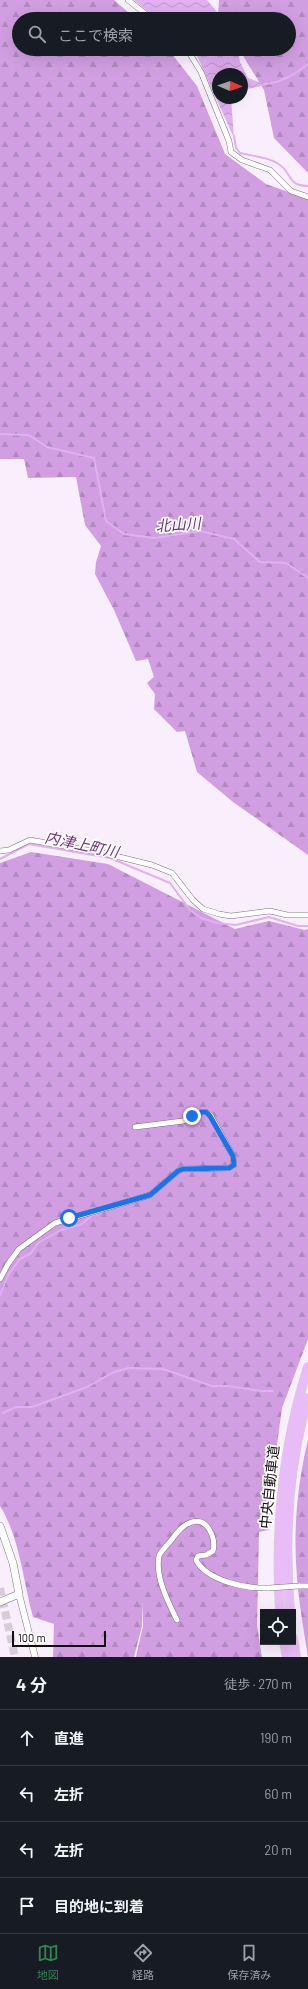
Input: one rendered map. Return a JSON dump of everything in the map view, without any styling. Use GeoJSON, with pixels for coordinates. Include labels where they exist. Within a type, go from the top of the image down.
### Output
{"type":"FeatureCollection","features":[{"type":"Feature","properties":{"kind":"highway","name":"中央自動車道"},"geometry":{"type":"LineString","coordinates":[[280,1609],[277,1545],[283,1467],[294,1416],[308,1367]]}},
{"type":"Feature","properties":{"kind":"highway","name":"中央自動車道"},"geometry":{"type":"LineString","coordinates":[[290,1609],[287,1545],[288,1507],[298,1441],[308,1398]]}},
{"type":"Feature","properties":{"kind":"highway"},"geometry":{"type":"LineString","coordinates":[[284,1645],[286,1657]]}},
{"type":"Feature","properties":{"kind":"highway"},"geometry":{"type":"LineString","coordinates":[[294,1645],[296,1657]]}},
{"type":"Feature","properties":{"kind":"main road"},"geometry":{"type":"LineString","coordinates":[[0,1526],[13,1563],[19,1594],[0,1602]]}},
{"type":"Feature","properties":{"kind":"street"},"geometry":{"type":"LineString","coordinates":[[128,0],[143,12]]}},
{"type":"Feature","properties":{"kind":"street"},"geometry":{"type":"LineString","coordinates":[[191,56],[201,72],[229,141],[231,152],[242,160],[270,170],[291,191],[308,197]]}},
{"type":"Feature","properties":{"kind":"street"},"geometry":{"type":"LineString","coordinates":[[0,852],[10,850],[30,840],[103,852],[152,865],[172,873],[192,900],[208,911],[231,916],[270,911],[287,915],[308,915]]}},
{"type":"Feature","properties":{"kind":"street"},"geometry":{"type":"LineString","coordinates":[[0,1279],[8,1264],[19,1249],[55,1223],[150,1195],[178,1171],[183,1169],[229,1168],[234,1165],[233,1156],[206,1112],[202,1112],[183,1121],[135,1127]]}},
{"type":"Feature","properties":{"kind":"street"},"geometry":{"type":"LineString","coordinates":[[177,1620],[167,1600],[158,1565],[159,1554],[181,1528],[192,1521],[201,1522],[209,1528],[214,1545],[213,1551],[206,1555],[198,1556],[196,1560],[199,1566],[213,1575],[240,1586],[253,1588],[308,1586]]}},
{"type":"Feature","properties":{"kind":"street"},"geometry":{"type":"LineString","coordinates":[[19,1594],[35,1657]]}},
{"type":"Feature","properties":{"kind":"green space"},"geometry":{"type":"Polygon","coordinates":[[[0,0],[114,0],[128,12],[12,12],[12,56],[173,56],[197,86],[225,154],[266,184],[308,199],[308,855],[233,802],[197,772],[185,731],[177,732],[154,709],[155,694],[147,683],[154,677],[148,659],[136,661],[114,610],[95,574],[96,562],[101,546],[85,525],[76,477],[28,478],[24,459],[0,459],[0,0]]]}},
{"type":"Feature","properties":{"kind":"green space"},"geometry":{"type":"Polygon","coordinates":[[[219,0],[308,0],[308,173],[274,138],[264,90],[243,56],[296,56],[296,12],[218,12],[219,0]]]}},
{"type":"Feature","properties":{"kind":"green space"},"geometry":{"type":"Polygon","coordinates":[[[31,852],[108,864],[235,929],[269,921],[305,930],[308,929],[308,1339],[282,1408],[273,1474],[269,1530],[259,1532],[257,1626],[262,1657],[136,1657],[143,1626],[142,1601],[142,1626],[134,1657],[53,1657],[54,1624],[33,1617],[17,1546],[7,1518],[0,1506],[0,863],[31,852]]]}},
{"type":"Feature","properties":{"kind":"green space"},"geometry":{"type":"Polygon","coordinates":[[[308,1440],[308,1657],[298,1588],[295,1543],[301,1474],[308,1440]]]}},
{"type":"Feature","properties":{"kind":"water"},"geometry":{"type":"Polygon","coordinates":[[[134,0],[207,0],[217,12],[149,12],[134,0]]]}},
{"type":"Feature","properties":{"kind":"water"},"geometry":{"type":"Polygon","coordinates":[[[197,56],[239,56],[243,68],[212,68],[212,89],[197,56]]]}},
{"type":"Feature","properties":{"kind":"water"},"geometry":{"type":"Polygon","coordinates":[[[248,78],[267,85],[248,89],[248,78]]]}},
{"type":"Feature","properties":{"kind":"water"},"geometry":{"type":"Polygon","coordinates":[[[219,104],[231,104],[234,138],[219,104]]]}},
{"type":"Feature","properties":{"kind":"waterway"},"geometry":{"type":"LineString","coordinates":[[264,84],[270,84],[288,77],[308,64]]}},
{"type":"Feature","properties":{"kind":"waterway"},"geometry":{"type":"LineString","coordinates":[[234,136],[236,148],[240,153],[273,161],[282,167],[293,181],[301,185],[308,186]]}},
{"type":"Feature","properties":{"kind":"waterway","name":"北山川"},"geometry":{"type":"LineString","coordinates":[[0,434],[29,435],[47,447],[94,458],[106,521],[124,534],[155,538],[200,531],[234,539],[260,562],[286,563],[308,578]]}},
{"type":"Feature","properties":{"kind":"waterway","name":"内津上町川"},"geometry":{"type":"LineString","coordinates":[[0,859],[29,844],[110,858],[170,883],[190,910],[201,918],[217,923],[236,925],[269,917],[298,926],[308,926]]}},
{"type":"Feature","properties":{"kind":"waterway"},"geometry":{"type":"LineString","coordinates":[[0,1295],[8,1275],[20,1259],[31,1253],[38,1243],[61,1230],[82,1224],[92,1215],[102,1212]]}},
{"type":"Feature","properties":{"kind":"waterway"},"geometry":{"type":"LineString","coordinates":[[3,1413],[16,1407],[32,1407],[87,1387],[114,1372],[129,1368],[163,1369],[212,1386],[228,1386],[261,1391],[273,1391]]}},
{"type":"Feature","properties":{"kind":"tunnel"},"geometry":{"type":"LineString","coordinates":[[0,1588],[15,1657]]}},
{"type":"Feature","properties":{"kind":"route"},"geometry":{"type":"LineString","coordinates":[[69,1218],[150,1195],[178,1171],[183,1169],[223,1169],[234,1165],[233,1156],[210,1116],[206,1112],[192,1116]]}}]}
